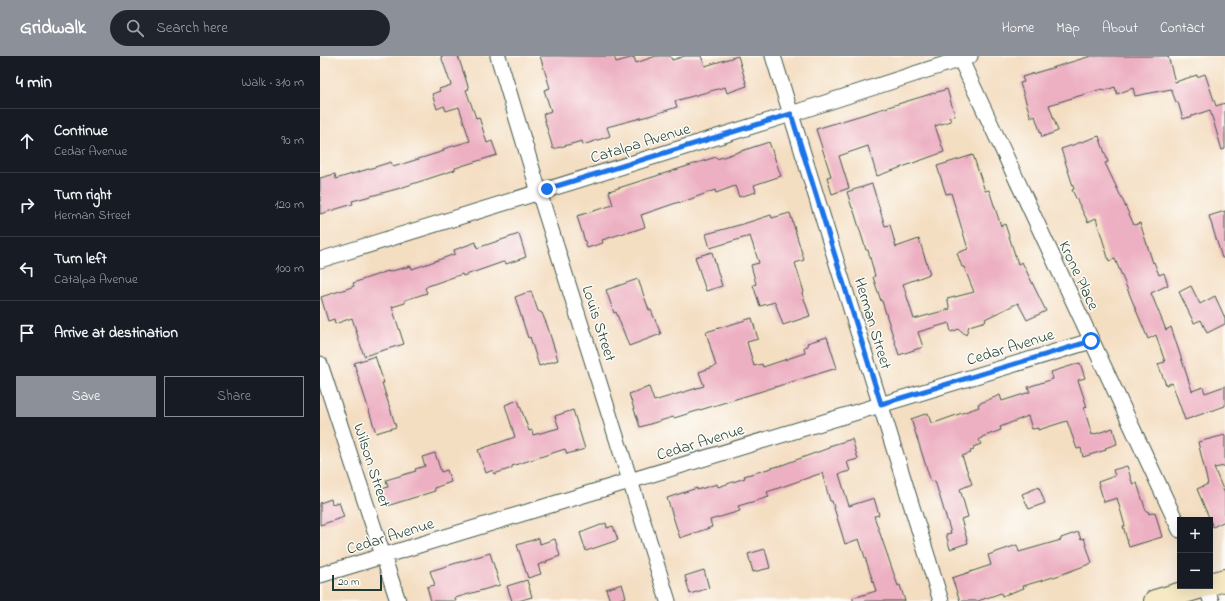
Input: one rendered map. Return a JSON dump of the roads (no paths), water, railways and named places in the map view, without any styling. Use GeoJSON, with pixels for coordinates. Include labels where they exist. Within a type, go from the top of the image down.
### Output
{"type":"FeatureCollection","features":[{"type":"Feature","properties":{"kind":"street","name":"Louis Street"},"geometry":{"type":"LineString","coordinates":[[498,56],[539,192],[668,601]]}},
{"type":"Feature","properties":{"kind":"street","name":"Herman Street"},"geometry":{"type":"LineString","coordinates":[[773,56],[941,601]]}},
{"type":"Feature","properties":{"kind":"street","name":"Catalpa Avenue"},"geometry":{"type":"LineString","coordinates":[[320,260],[791,114],[963,57]]}},
{"type":"Feature","properties":{"kind":"street","name":"Krone Place"},"geometry":{"type":"LineString","coordinates":[[963,57],[1091,341],[1177,524]]}},
{"type":"Feature","properties":{"kind":"street","name":"Cedar Avenue"},"geometry":{"type":"LineString","coordinates":[[320,575],[1091,341]]}},
{"type":"Feature","properties":{"kind":"street","name":"Wilson Street"},"geometry":{"type":"LineString","coordinates":[[320,364],[398,601]]}},
{"type":"Feature","properties":{"kind":"street"},"geometry":{"type":"LineString","coordinates":[[1213,583],[1225,580]]}},
{"type":"Feature","properties":{"kind":"street"},"geometry":{"type":"LineString","coordinates":[[1155,601],[1195,589]]}},
{"type":"Feature","properties":{"kind":"street"},"geometry":{"type":"LineString","coordinates":[[1206,589],[1211,601]]}}]}
